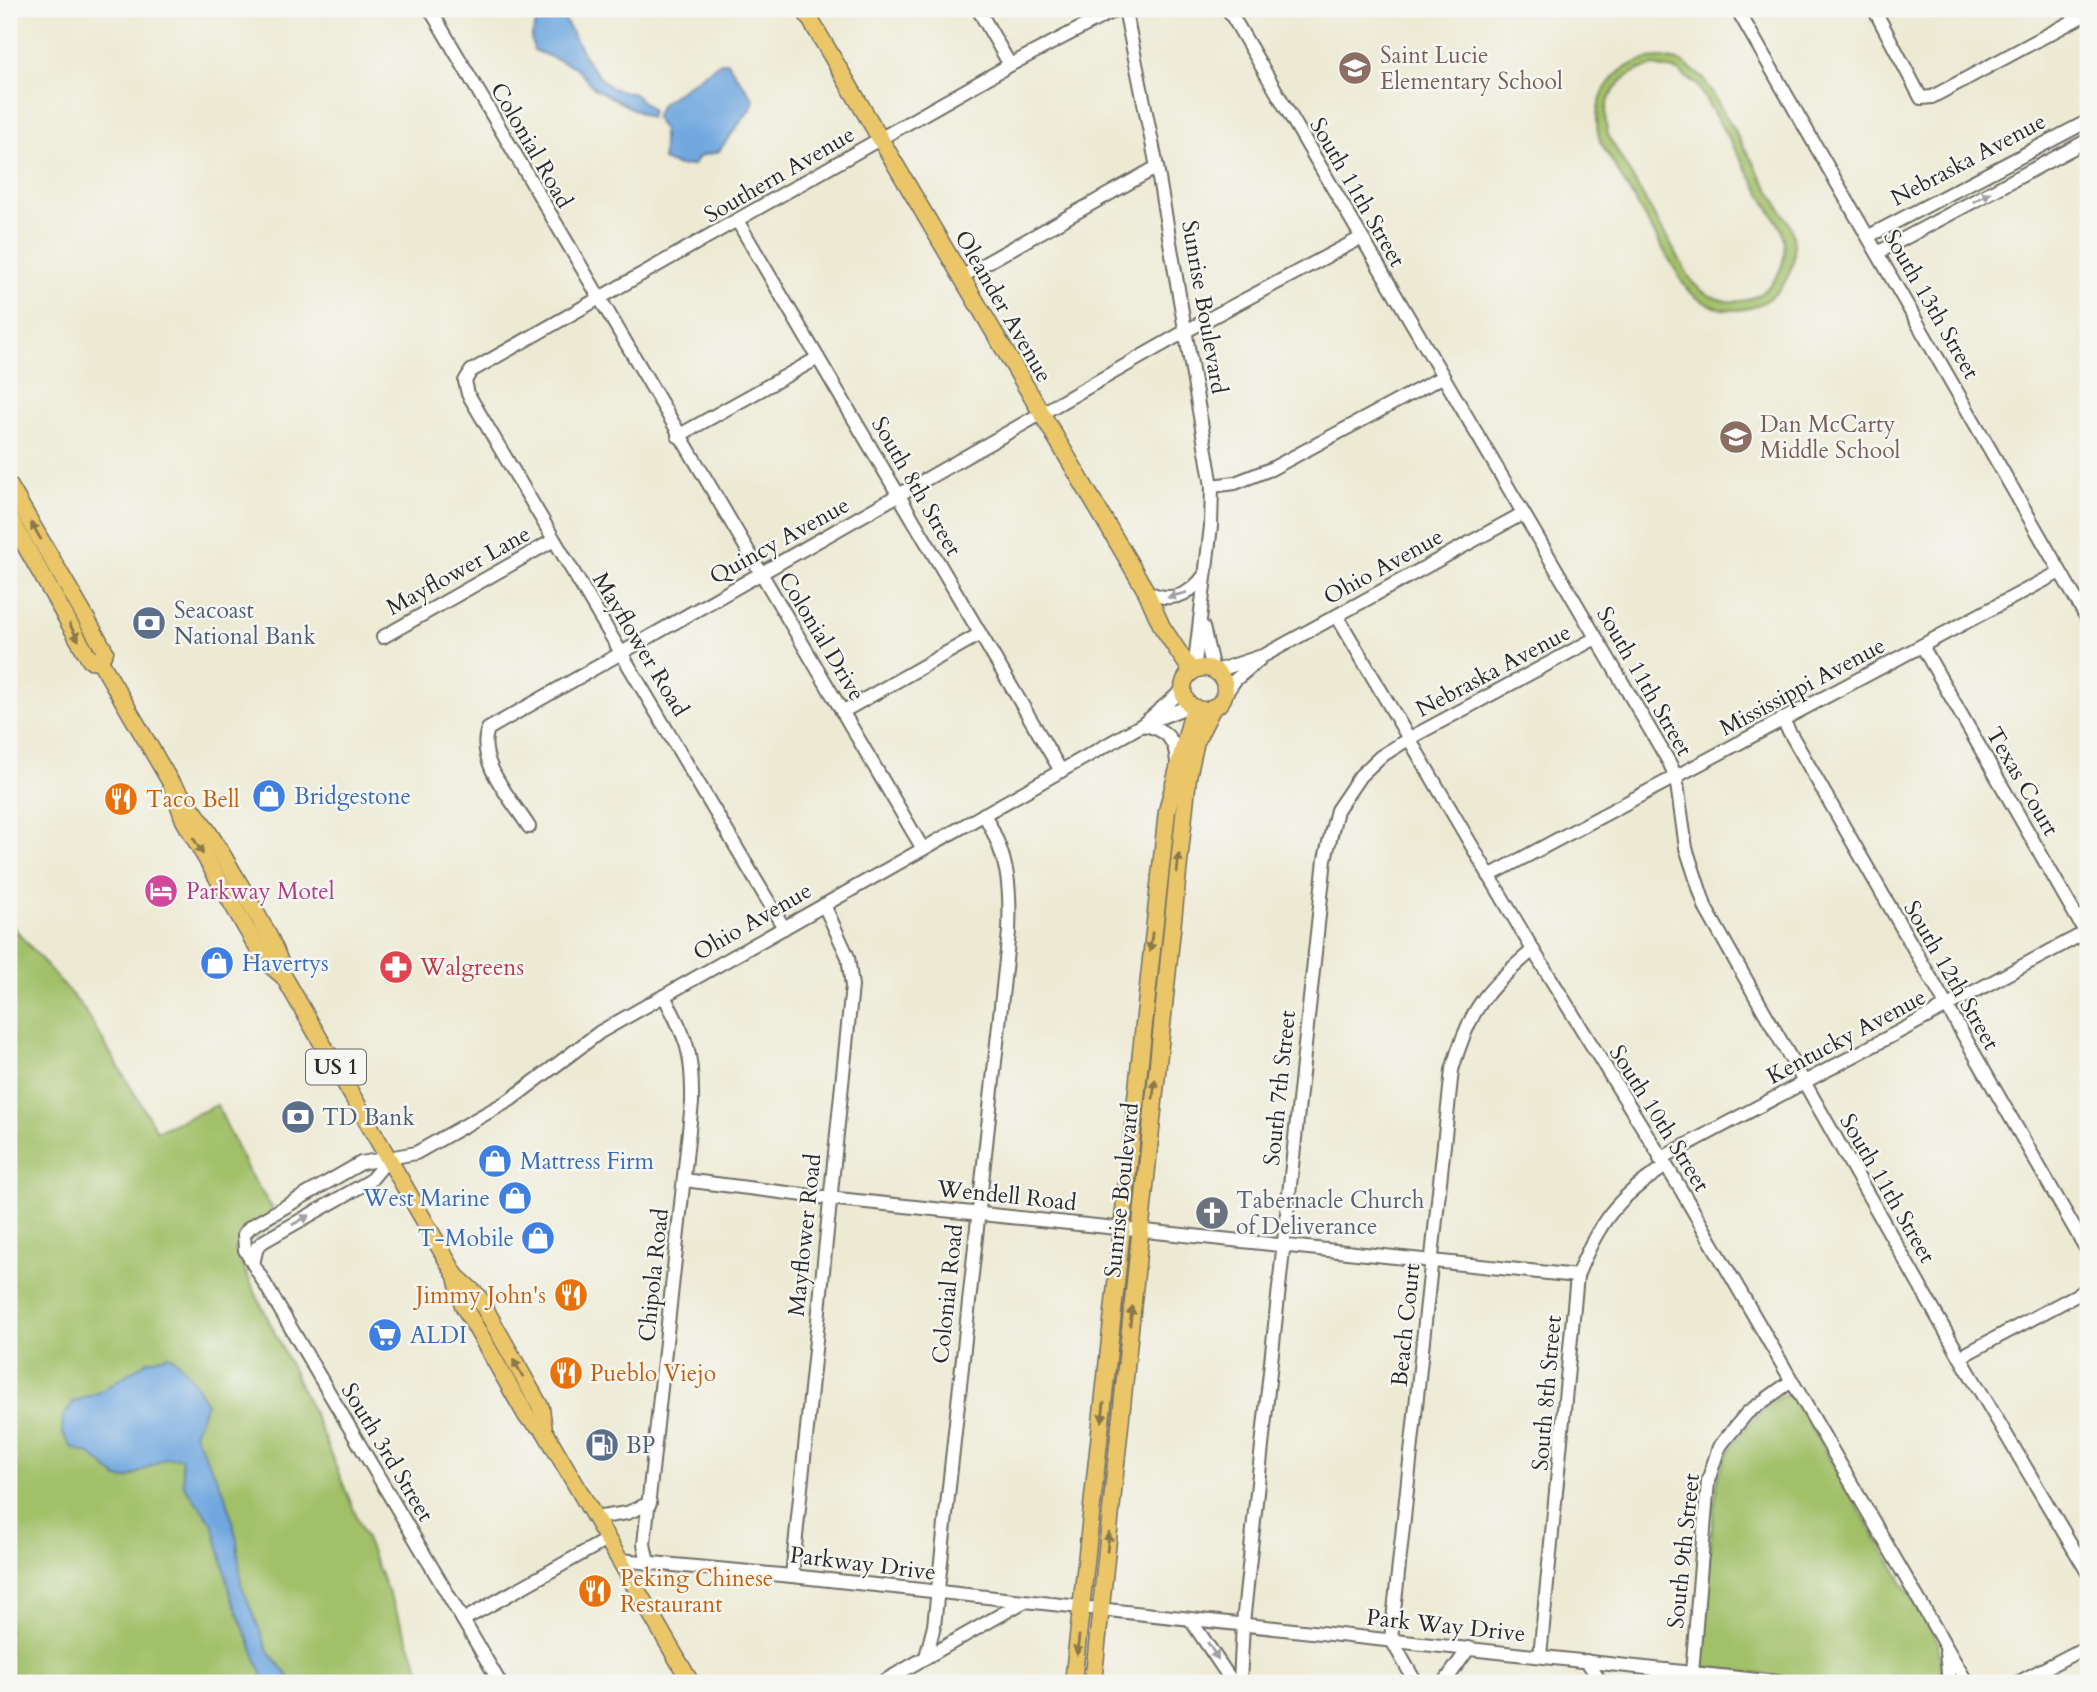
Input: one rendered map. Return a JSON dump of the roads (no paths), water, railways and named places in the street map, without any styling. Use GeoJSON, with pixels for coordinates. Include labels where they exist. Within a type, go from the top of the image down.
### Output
{"type":"FeatureCollection","features":[{"type":"Feature","properties":{"kind":"main road","name":"Oleander Avenue"},"geometry":{"type":"LineString","coordinates":[[804,9],[1146,592],[1162,627],[1184,689]]}},
{"type":"Feature","properties":{"kind":"main road","name":"US 1"},"geometry":{"type":"LineString","coordinates":[[9,485],[104,650],[100,662]]}},
{"type":"Feature","properties":{"kind":"main road","name":"US 1"},"geometry":{"type":"LineString","coordinates":[[9,517],[90,660],[100,662],[171,783],[204,823],[279,953],[284,977],[456,1276],[478,1296],[541,1408],[544,1430],[691,1683]]}},
{"type":"Feature","properties":{"kind":"main road","name":"Oleander Avenue"},"geometry":{"type":"LineString","coordinates":[[1162,627],[1193,671]]}},
{"type":"Feature","properties":{"kind":"main road"},"geometry":{"type":"LineString","coordinates":[[1193,671],[1214,671],[1225,685],[1219,702],[1193,706],[1184,689],[1193,671]]}},
{"type":"Feature","properties":{"kind":"main road","name":"Sunrise Boulevard"},"geometry":{"type":"LineString","coordinates":[[1093,1683],[1188,777],[1196,741],[1219,702]]}},
{"type":"Feature","properties":{"kind":"main road","name":"Sunrise Boulevard"},"geometry":{"type":"LineString","coordinates":[[1073,1683],[1167,811],[1193,706]]}},
{"type":"Feature","properties":{"kind":"street","name":"Colonial Road"},"geometry":{"type":"LineString","coordinates":[[430,9],[599,301]]}},
{"type":"Feature","properties":{"kind":"street"},"geometry":{"type":"LineString","coordinates":[[978,9],[1010,65]]}},
{"type":"Feature","properties":{"kind":"street","name":"Southern Avenue"},"geometry":{"type":"LineString","coordinates":[[466,381],[471,371],[599,301],[1010,65],[1117,9]]}},
{"type":"Feature","properties":{"kind":"street","name":"Sunrise Boulevard"},"geometry":{"type":"LineString","coordinates":[[1125,9],[1157,167],[1212,486],[1211,526],[1193,671]]}},
{"type":"Feature","properties":{"kind":"street","name":"South 11th Street"},"geometry":{"type":"LineString","coordinates":[[1228,9],[1676,777],[1686,848],[1706,909],[1960,1357],[2088,1573]]}},
{"type":"Feature","properties":{"kind":"street","name":"South 13th Street"},"geometry":{"type":"LineString","coordinates":[[1737,9],[2088,620]]}},
{"type":"Feature","properties":{"kind":"street"},"geometry":{"type":"LineString","coordinates":[[1874,9],[1921,98],[1932,97],[2079,14]]}},
{"type":"Feature","properties":{"kind":"street","name":"Nebraska Avenue"},"geometry":{"type":"LineString","coordinates":[[1869,236],[2052,137],[2088,121]]}},
{"type":"Feature","properties":{"kind":"street"},"geometry":{"type":"LineString","coordinates":[[2052,137],[2061,154]]}},
{"type":"Feature","properties":{"kind":"street","name":"Nebraska Avenue"},"geometry":{"type":"LineString","coordinates":[[1879,252],[2088,140]]}},
{"type":"Feature","properties":{"kind":"street"},"geometry":{"type":"LineString","coordinates":[[961,277],[1157,167]]}},
{"type":"Feature","properties":{"kind":"street"},"geometry":{"type":"LineString","coordinates":[[1950,192],[1959,209]]}},
{"type":"Feature","properties":{"kind":"street","name":"South 8th Street"},"geometry":{"type":"LineString","coordinates":[[738,222],[1061,771]]}},
{"type":"Feature","properties":{"kind":"street","name":"Quincy Avenue"},"geometry":{"type":"LineString","coordinates":[[529,827],[488,760],[484,739],[488,729],[1186,331],[1361,238]]}},
{"type":"Feature","properties":{"kind":"street","name":"Colonial Drive"},"geometry":{"type":"LineString","coordinates":[[599,301],[923,849]]}},
{"type":"Feature","properties":{"kind":"street"},"geometry":{"type":"LineString","coordinates":[[678,436],[818,358]]}},
{"type":"Feature","properties":{"kind":"street"},"geometry":{"type":"LineString","coordinates":[[1212,486],[1235,483],[1271,469],[1442,377]]}},
{"type":"Feature","properties":{"kind":"street","name":"Mayflower Road"},"geometry":{"type":"LineString","coordinates":[[466,381],[468,394],[784,928]]}},
{"type":"Feature","properties":{"kind":"street","name":"Ohio Avenue"},"geometry":{"type":"LineString","coordinates":[[1214,671],[1265,655],[1522,514]]}},
{"type":"Feature","properties":{"kind":"street","name":"Mayflower Lane"},"geometry":{"type":"LineString","coordinates":[[383,637],[554,540]]}},
{"type":"Feature","properties":{"kind":"street","name":"Mississippi Avenue"},"geometry":{"type":"LineString","coordinates":[[1489,876],[2060,572]]}},
{"type":"Feature","properties":{"kind":"street"},"geometry":{"type":"LineString","coordinates":[[1146,592],[1176,598],[1191,590],[1203,577]]}},
{"type":"Feature","properties":{"kind":"street","name":"Sunrise Boulevard"},"geometry":{"type":"LineString","coordinates":[[1201,616],[1205,645],[1214,671]]}},
{"type":"Feature","properties":{"kind":"street","name":"South 10th Street"},"geometry":{"type":"LineString","coordinates":[[1337,616],[1489,876],[1662,1163],[1965,1683]]}},
{"type":"Feature","properties":{"kind":"street"},"geometry":{"type":"LineString","coordinates":[[842,712],[980,634]]}},
{"type":"Feature","properties":{"kind":"street","name":"Nebraska Avenue"},"geometry":{"type":"LineString","coordinates":[[1410,738],[1596,639]]}},
{"type":"Feature","properties":{"kind":"street","name":"Texas Court"},"geometry":{"type":"LineString","coordinates":[[1922,646],[2087,934]]}},
{"type":"Feature","properties":{"kind":"street","name":"Ohio Avenue"},"geometry":{"type":"LineString","coordinates":[[1219,702],[1235,680],[1265,655]]}},
{"type":"Feature","properties":{"kind":"street","name":"Ohio Avenue"},"geometry":{"type":"LineString","coordinates":[[242,1242],[250,1227],[360,1163],[416,1153],[510,1100],[589,1040],[1142,724],[1184,689]]}},
{"type":"Feature","properties":{"kind":"street","name":"Ohio Avenue"},"geometry":{"type":"LineString","coordinates":[[1142,724],[1193,706]]}},
{"type":"Feature","properties":{"kind":"street","name":"South 12th Street"},"geometry":{"type":"LineString","coordinates":[[1782,719],[2088,1252]]}},
{"type":"Feature","properties":{"kind":"street"},"geometry":{"type":"LineString","coordinates":[[1142,724],[1157,727],[1168,734],[1175,746],[1177,764]]}},
{"type":"Feature","properties":{"kind":"street","name":"South 7th Street"},"geometry":{"type":"LineString","coordinates":[[1240,1683],[1243,1623],[1325,859],[1337,810],[1360,776],[1380,757],[1410,738]]}},
{"type":"Feature","properties":{"kind":"street","name":"Colonial Road"},"geometry":{"type":"LineString","coordinates":[[926,1657],[937,1593],[1010,904],[1006,863],[984,814]]}},
{"type":"Feature","properties":{"kind":"street","name":"Mayflower Road"},"geometry":{"type":"LineString","coordinates":[[792,1576],[828,1198],[852,986],[848,957],[824,905]]}},
{"type":"Feature","properties":{"kind":"street","name":"Kentucky Avenue"},"geometry":{"type":"LineString","coordinates":[[1662,1163],[1803,1082],[2087,934]]}},
{"type":"Feature","properties":{"kind":"street","name":"Beach Court"},"geometry":{"type":"LineString","coordinates":[[1391,1640],[1452,1070],[1464,1029],[1479,1002],[1533,950]]}},
{"type":"Feature","properties":{"kind":"street","name":"Chipola Road"},"geometry":{"type":"LineString","coordinates":[[648,1563],[644,1544],[684,1180],[692,1070],[685,1034],[664,996]]}},
{"type":"Feature","properties":{"kind":"street"},"geometry":{"type":"LineString","coordinates":[[253,1264],[257,1247],[264,1241],[370,1181],[389,1158]]}},
{"type":"Feature","properties":{"kind":"street","name":"South 8th Street"},"geometry":{"type":"LineString","coordinates":[[1540,1656],[1577,1276],[1593,1236],[1611,1210],[1662,1163]]}},
{"type":"Feature","properties":{"kind":"street","name":"Wendell Road"},"geometry":{"type":"LineString","coordinates":[[684,1180],[828,1198],[1577,1276]]}},
{"type":"Feature","properties":{"kind":"street","name":"South 3rd Street"},"geometry":{"type":"LineString","coordinates":[[242,1242],[500,1683]]}},
{"type":"Feature","properties":{"kind":"street"},"geometry":{"type":"LineString","coordinates":[[1960,1357],[2088,1289]]}},
{"type":"Feature","properties":{"kind":"street","name":"South 9th Street"},"geometry":{"type":"LineString","coordinates":[[1692,1673],[1708,1481],[1719,1447],[1746,1413],[1790,1382]]}},
{"type":"Feature","properties":{"kind":"street"},"geometry":{"type":"LineString","coordinates":[[595,1518],[627,1513],[650,1503]]}},
{"type":"Feature","properties":{"kind":"street"},"geometry":{"type":"LineString","coordinates":[[463,1620],[608,1539]]}},
{"type":"Feature","properties":{"kind":"street","name":"Parkway Drive"},"geometry":{"type":"LineString","coordinates":[[620,1560],[1101,1610]]}},
{"type":"Feature","properties":{"kind":"street"},"geometry":{"type":"LineString","coordinates":[[881,1683],[1024,1602]]}},
{"type":"Feature","properties":{"kind":"street","name":"Park Way Drive"},"geometry":{"type":"LineString","coordinates":[[1101,1610],[1243,1623],[1785,1683]]}},
{"type":"Feature","properties":{"kind":"street"},"geometry":{"type":"LineString","coordinates":[[1190,1619],[1233,1683]]}},
{"type":"Feature","properties":{"kind":"street"},"geometry":{"type":"LineString","coordinates":[[1391,1640],[1416,1683]]}},
{"type":"Feature","properties":{"kind":"street","name":"South 10th Street"},"geometry":{"type":"LineString","coordinates":[[1945,1645],[1952,1683]]}},
{"type":"Feature","properties":{"kind":"street"},"geometry":{"type":"LineString","coordinates":[[2017,1683],[2088,1646]]}},
{"type":"Feature","properties":{"kind":"street"},"geometry":{"type":"LineString","coordinates":[[1444,1683],[1469,1648]]}},
{"type":"Feature","properties":{"kind":"street"},"geometry":{"type":"LineString","coordinates":[[1587,1661],[1601,1683]]}},
{"type":"Feature","properties":{"kind":"street"},"geometry":{"type":"LineString","coordinates":[[1652,1683],[1665,1670]]}},
{"type":"Feature","properties":{"kind":"street"},"geometry":{"type":"LineString","coordinates":[[1952,1683],[1965,1683]]}},
{"type":"Feature","properties":{"kind":"water"},"geometry":{"type":"Polygon","coordinates":[[[541,9],[565,9],[562,15],[589,64],[611,88],[634,94],[652,110],[650,118],[595,89],[575,67],[534,50],[531,38],[541,9]]]}},
{"type":"Feature","properties":{"kind":"water"},"geometry":{"type":"Polygon","coordinates":[[[721,62],[727,62],[754,100],[751,108],[718,152],[700,156],[693,165],[678,166],[663,160],[663,130],[655,118],[661,104],[721,62]]]}},
{"type":"Feature","properties":{"kind":"water"},"geometry":{"type":"Polygon","coordinates":[[[169,1355],[185,1369],[206,1403],[194,1434],[226,1496],[237,1540],[241,1584],[268,1651],[294,1683],[266,1683],[232,1599],[213,1524],[184,1486],[181,1458],[166,1458],[127,1479],[118,1478],[90,1454],[72,1448],[62,1432],[63,1417],[73,1402],[100,1392],[148,1361],[169,1355]]]}},
{"type":"Feature","properties":{"kind":"place","name":"Saint Lucie Elementary School"},"geometry":{"type":"Point","coordinates":[1355,68]}},
{"type":"Feature","properties":{"kind":"place","name":"Dan McCarty Middle School"},"geometry":{"type":"Point","coordinates":[1736,437]}},
{"type":"Feature","properties":{"kind":"place","name":"Seacoast National Bank"},"geometry":{"type":"Point","coordinates":[149,623]}},
{"type":"Feature","properties":{"kind":"place","name":"Bridgestone"},"geometry":{"type":"Point","coordinates":[269,796]}},
{"type":"Feature","properties":{"kind":"place","name":"Taco Bell"},"geometry":{"type":"Point","coordinates":[121,799]}},
{"type":"Feature","properties":{"kind":"place","name":"Parkway Motel"},"geometry":{"type":"Point","coordinates":[161,891]}},
{"type":"Feature","properties":{"kind":"place","name":"Havertys"},"geometry":{"type":"Point","coordinates":[217,963]}},
{"type":"Feature","properties":{"kind":"place","name":"Walgreens"},"geometry":{"type":"Point","coordinates":[396,967]}},
{"type":"Feature","properties":{"kind":"place","name":"TD Bank"},"geometry":{"type":"Point","coordinates":[298,1117]}},
{"type":"Feature","properties":{"kind":"place","name":"Mattress Firm"},"geometry":{"type":"Point","coordinates":[495,1161]}},
{"type":"Feature","properties":{"kind":"place","name":"West Marine"},"geometry":{"type":"Point","coordinates":[515,1198]}},
{"type":"Feature","properties":{"kind":"place","name":"Tabernacle Church of Deliverance"},"geometry":{"type":"Point","coordinates":[1212,1213]}},
{"type":"Feature","properties":{"kind":"place","name":"T-Mobile"},"geometry":{"type":"Point","coordinates":[538,1238]}},
{"type":"Feature","properties":{"kind":"place","name":"Jimmy John's"},"geometry":{"type":"Point","coordinates":[571,1295]}},
{"type":"Feature","properties":{"kind":"place","name":"ALDI"},"geometry":{"type":"Point","coordinates":[385,1335]}},
{"type":"Feature","properties":{"kind":"place","name":"Pueblo Viejo"},"geometry":{"type":"Point","coordinates":[566,1373]}},
{"type":"Feature","properties":{"kind":"place","name":"BP"},"geometry":{"type":"Point","coordinates":[602,1445]}},
{"type":"Feature","properties":{"kind":"place","name":"Peking Chinese Restaurant"},"geometry":{"type":"Point","coordinates":[595,1591]}}]}
